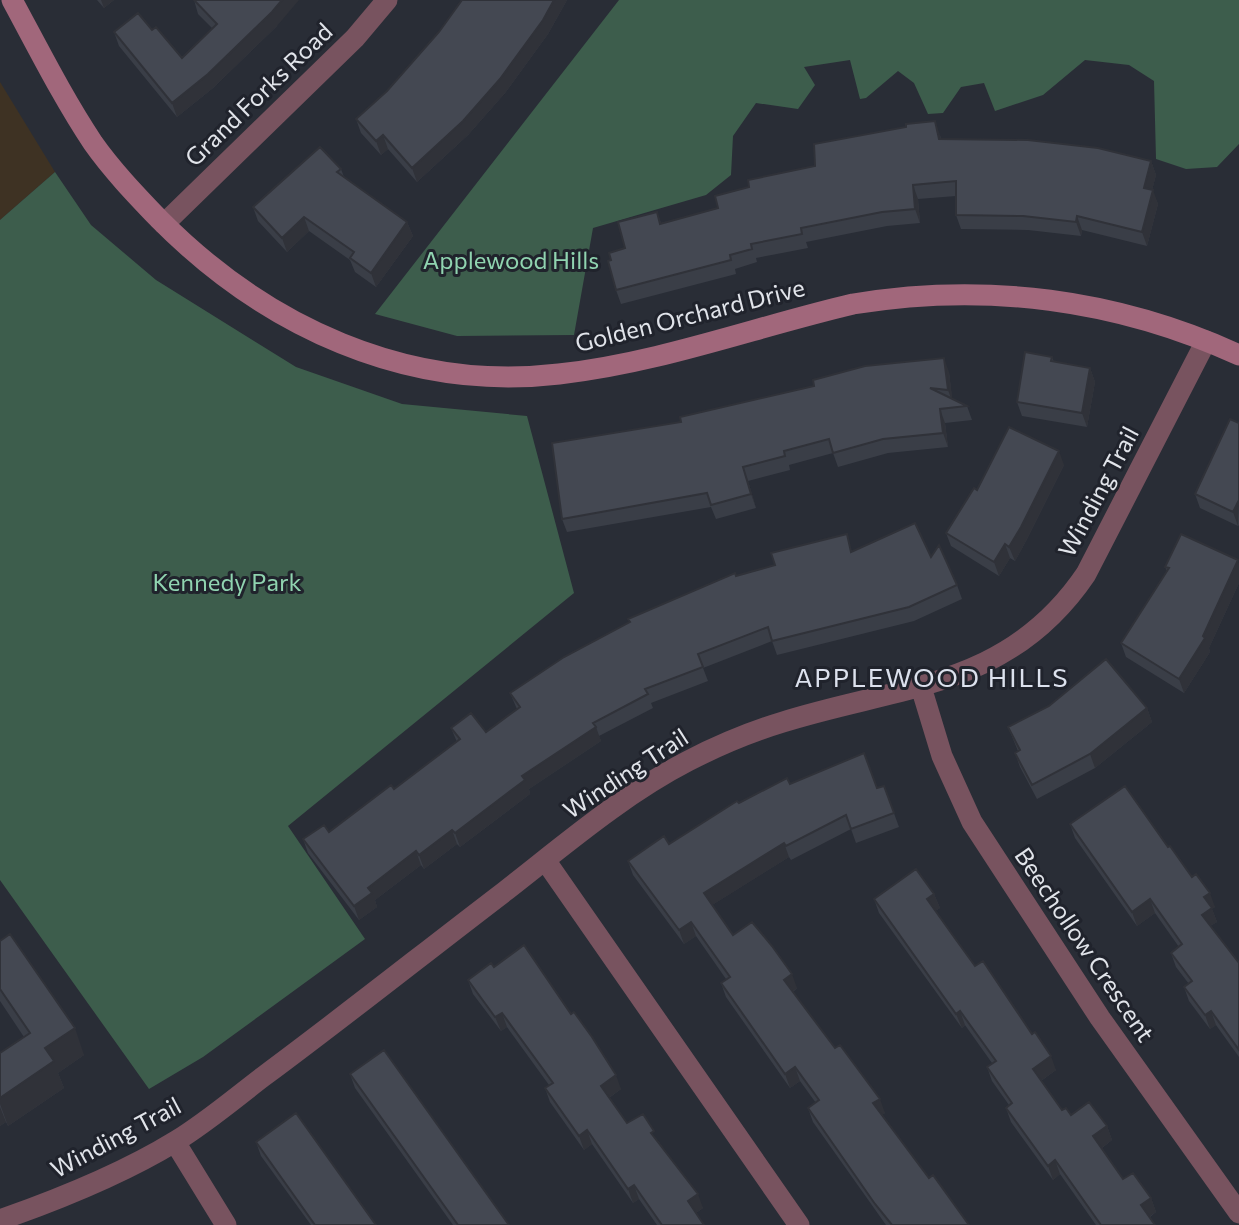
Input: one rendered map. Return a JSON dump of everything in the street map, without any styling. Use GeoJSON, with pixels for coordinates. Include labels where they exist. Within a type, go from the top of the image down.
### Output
{"type":"FeatureCollection","features":[{"type":"Feature","properties":{"kind":"street","name":"Golden Orchard Drive"},"geometry":{"type":"LineString","coordinates":[[12,0],[94,143],[164,224],[242,291],[291,321],[377,358],[452,372],[520,376],[609,367],[852,304],[933,294],[1034,296],[1106,310],[1206,341],[1239,355]]}},
{"type":"Feature","properties":{"kind":"street","name":"Grand Forks Road"},"geometry":{"type":"LineString","coordinates":[[164,224],[355,38],[387,0]]}},
{"type":"Feature","properties":{"kind":"street","name":"Winding Trail"},"geometry":{"type":"LineString","coordinates":[[0,1220],[64,1197],[176,1142],[545,860],[641,790],[686,762],[782,722],[921,687],[963,673],[1005,653],[1039,629],[1065,605],[1098,551],[1206,341]]}},
{"type":"Feature","properties":{"kind":"street","name":"Beechollow Crescent"},"geometry":{"type":"LineString","coordinates":[[921,687],[942,756],[972,822],[1100,1018],[1239,1213]]}},
{"type":"Feature","properties":{"kind":"street"},"geometry":{"type":"LineString","coordinates":[[545,860],[799,1225]]}},
{"type":"Feature","properties":{"kind":"street"},"geometry":{"type":"LineString","coordinates":[[176,1142],[226,1225]]}},
{"type":"Feature","properties":{"kind":"shaded area"},"geometry":{"type":"Polygon","coordinates":[[[0,82],[55,172],[0,220],[0,82]]]}},
{"type":"Feature","properties":{"kind":"green space","name":"Applewood Hills"},"geometry":{"type":"Polygon","coordinates":[[[619,0],[1239,0],[1239,144],[1217,167],[1186,169],[1156,159],[1154,81],[1129,65],[1085,60],[1043,95],[995,111],[984,83],[961,87],[943,113],[928,114],[914,83],[898,71],[866,98],[860,99],[850,60],[804,67],[815,85],[798,109],[756,103],[733,136],[731,175],[706,195],[593,228],[574,335],[457,336],[375,314],[619,0]]]}},
{"type":"Feature","properties":{"kind":"green space","name":"Kennedy Park"},"geometry":{"type":"Polygon","coordinates":[[[55,172],[91,225],[156,280],[296,367],[402,404],[527,416],[574,593],[288,826],[365,939],[203,1057],[149,1089],[0,880],[0,220],[55,172]]]}},
{"type":"Feature","properties":{"kind":"building"},"geometry":{"type":"Polygon","coordinates":[[[194,0],[282,0],[208,74],[172,103],[114,32],[138,13],[152,30],[156,27],[182,58],[217,24],[194,0]]]}},
{"type":"Feature","properties":{"kind":"building"},"geometry":{"type":"Polygon","coordinates":[[[462,0],[554,0],[543,20],[500,79],[463,121],[412,168],[383,135],[376,141],[356,119],[387,91],[439,32],[462,0]]]}},
{"type":"Feature","properties":{"kind":"building"},"geometry":{"type":"Polygon","coordinates":[[[935,121],[939,139],[1028,140],[1098,148],[1151,161],[1144,188],[1153,190],[1142,232],[1077,216],[1076,222],[1023,216],[956,215],[956,181],[913,185],[915,209],[882,212],[801,228],[802,234],[751,244],[752,249],[730,255],[731,260],[616,290],[608,261],[611,260],[609,253],[625,248],[618,222],[657,212],[660,224],[718,208],[715,196],[749,187],[748,180],[815,166],[814,144],[906,127],[906,124],[935,121]]]}},
{"type":"Feature","properties":{"kind":"building"},"geometry":{"type":"Polygon","coordinates":[[[320,147],[341,169],[337,172],[407,222],[371,273],[350,258],[354,252],[304,217],[282,238],[253,207],[320,147]]]}},
{"type":"Feature","properties":{"kind":"building"},"geometry":{"type":"Polygon","coordinates":[[[1025,352],[1052,357],[1051,361],[1090,368],[1082,413],[1017,402],[1025,352]]]}},
{"type":"Feature","properties":{"kind":"building"},"geometry":{"type":"Polygon","coordinates":[[[944,358],[948,390],[930,388],[967,406],[940,409],[943,433],[883,439],[833,453],[829,439],[784,451],[785,456],[743,467],[751,494],[711,505],[707,493],[562,519],[552,443],[681,422],[680,417],[814,386],[813,380],[865,366],[944,358]]]}},
{"type":"Feature","properties":{"kind":"building"},"geometry":{"type":"Polygon","coordinates":[[[1230,419],[1239,423],[1239,503],[1233,512],[1195,494],[1230,419]]]}},
{"type":"Feature","properties":{"kind":"building"},"geometry":{"type":"Polygon","coordinates":[[[1009,427],[1059,451],[1021,527],[1009,547],[1005,544],[994,562],[946,533],[974,488],[977,490],[1009,427]]]}},
{"type":"Feature","properties":{"kind":"building"},"geometry":{"type":"Polygon","coordinates":[[[915,523],[931,557],[939,545],[957,585],[909,607],[772,641],[768,627],[698,654],[703,667],[645,689],[648,694],[593,723],[596,727],[522,776],[525,780],[455,833],[452,830],[419,855],[416,851],[368,888],[372,893],[354,906],[303,839],[324,825],[329,832],[391,785],[394,789],[460,739],[451,728],[471,713],[486,732],[520,707],[510,693],[564,657],[630,622],[628,619],[735,573],[736,576],[775,565],[771,553],[847,534],[851,552],[915,523]]]}},
{"type":"Feature","properties":{"kind":"building"},"geometry":{"type":"Polygon","coordinates":[[[1181,534],[1238,560],[1203,636],[1205,638],[1179,679],[1121,643],[1169,568],[1165,567],[1181,534]]]}},
{"type":"Feature","properties":{"kind":"building"},"geometry":{"type":"Polygon","coordinates":[[[1106,659],[1147,708],[1090,754],[1032,785],[1015,753],[1020,750],[1008,727],[1049,706],[1106,659]]]}},
{"type":"Feature","properties":{"kind":"building"},"geometry":{"type":"Polygon","coordinates":[[[864,753],[877,788],[884,786],[894,813],[851,829],[846,815],[786,846],[784,843],[704,893],[733,935],[752,922],[772,946],[792,974],[784,980],[835,1048],[840,1045],[880,1099],[873,1103],[929,1178],[933,1175],[969,1225],[892,1225],[808,1108],[819,1100],[795,1067],[785,1074],[721,983],[730,977],[691,922],[679,930],[628,861],[664,836],[669,844],[737,801],[739,803],[787,778],[790,784],[864,753]]]}},
{"type":"Feature","properties":{"kind":"building"},"geometry":{"type":"Polygon","coordinates":[[[1125,786],[1168,847],[1170,846],[1192,877],[1196,874],[1210,893],[1204,897],[1212,908],[1202,915],[1239,963],[1239,1050],[1211,1011],[1205,1015],[1184,987],[1192,981],[1171,953],[1182,944],[1150,899],[1132,912],[1070,824],[1125,786]]]}},
{"type":"Feature","properties":{"kind":"building"},"geometry":{"type":"Polygon","coordinates":[[[916,869],[934,894],[927,899],[954,937],[975,966],[983,961],[1032,1034],[1035,1032],[1051,1056],[1033,1069],[1062,1110],[1066,1108],[1071,1115],[1089,1102],[1107,1126],[1093,1136],[1123,1179],[1133,1173],[1151,1198],[1141,1205],[1155,1225],[1101,1225],[1055,1160],[1048,1166],[1006,1108],[1012,1103],[987,1067],[996,1061],[960,1011],[956,1014],[874,899],[916,869]]]}},
{"type":"Feature","properties":{"kind":"building"},"geometry":{"type":"Polygon","coordinates":[[[10,934],[75,1028],[45,1048],[54,1061],[0,1098],[0,1053],[30,1033],[0,989],[0,941],[10,934]]]}},
{"type":"Feature","properties":{"kind":"building"},"geometry":{"type":"Polygon","coordinates":[[[524,945],[571,1014],[574,1012],[592,1037],[616,1075],[601,1086],[627,1123],[643,1114],[654,1131],[651,1133],[698,1194],[688,1201],[704,1225],[662,1225],[634,1185],[628,1189],[587,1130],[579,1136],[545,1088],[553,1083],[502,1013],[495,1017],[468,980],[491,963],[494,967],[524,945]]]}},
{"type":"Feature","properties":{"kind":"building"},"geometry":{"type":"Polygon","coordinates":[[[384,1050],[509,1225],[458,1225],[350,1074],[384,1050]]]}},
{"type":"Feature","properties":{"kind":"building"},"geometry":{"type":"Polygon","coordinates":[[[296,1113],[376,1225],[315,1225],[256,1142],[296,1113]]]}},
{"type":"Feature","properties":{"kind":"district","name":"APPLEWOOD HILLS"},"geometry":{"type":"Point","coordinates":[932,678]}}]}
